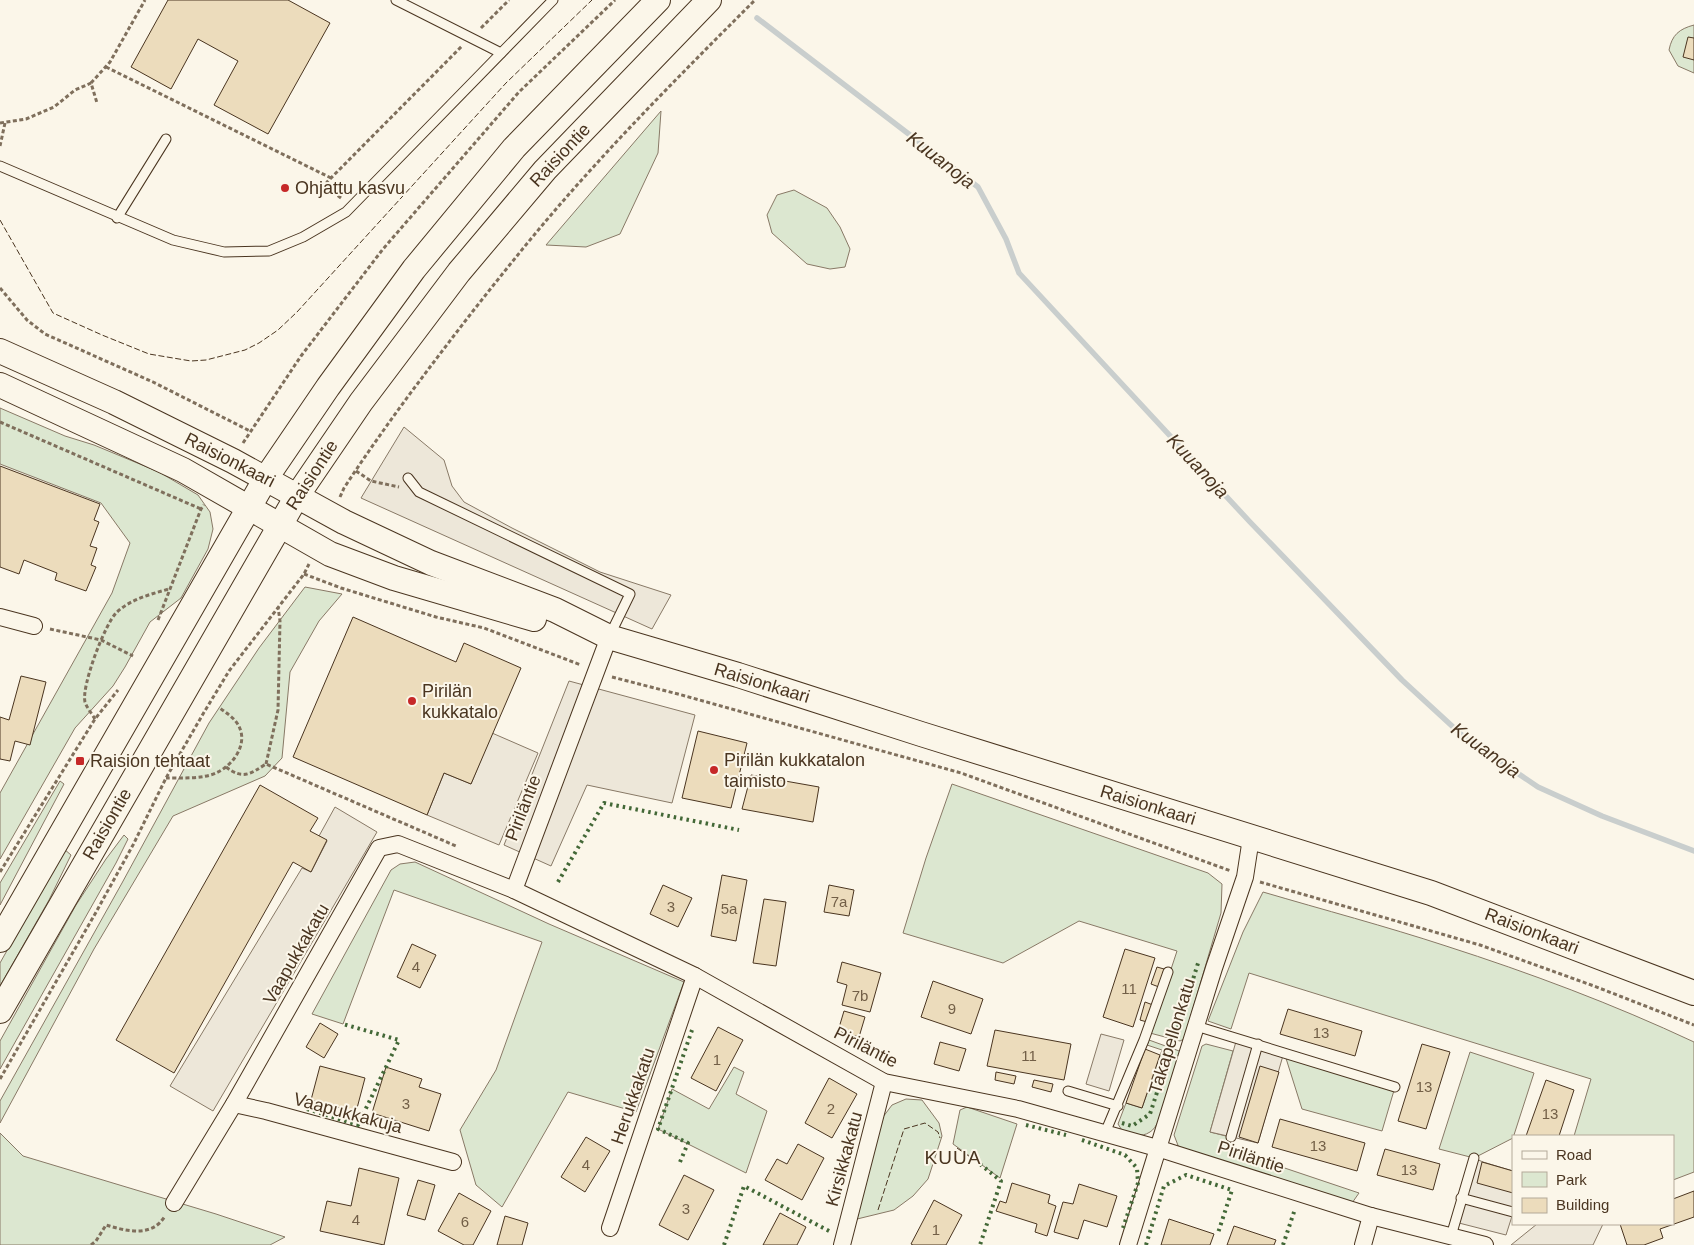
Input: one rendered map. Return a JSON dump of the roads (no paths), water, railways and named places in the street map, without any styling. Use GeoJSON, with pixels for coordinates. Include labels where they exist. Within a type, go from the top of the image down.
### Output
{"type":"FeatureCollection","features":[{"type":"Feature","properties":{"kind":"main road","name":"Raisiontie"},"geometry":{"type":"LineString","coordinates":[[0,940],[266,478],[328,387],[414,269],[514,148],[658,0]]}},
{"type":"Feature","properties":{"kind":"main road","name":"Raisiontie"},"geometry":{"type":"LineString","coordinates":[[0,1011],[297,496],[361,402],[459,272],[545,170],[709,0]]}},
{"type":"Feature","properties":{"kind":"main road","name":"Raisionkaari"},"geometry":{"type":"LineString","coordinates":[[0,351],[114,402],[266,478],[331,516],[431,563],[555,610],[603,634]]}},
{"type":"Feature","properties":{"kind":"main road","name":"Raisionkaari"},"geometry":{"type":"LineString","coordinates":[[0,386],[183,470],[330,554],[394,578],[468,598],[548,623],[603,634],[738,675],[1431,894],[1694,993]]}},
{"type":"Feature","properties":{"kind":"street"},"geometry":{"type":"LineString","coordinates":[[0,617],[34,626]]}},
{"type":"Feature","properties":{"kind":"street","name":"Piriläntie"},"geometry":{"type":"LineString","coordinates":[[603,634],[596,671],[514,890],[695,976],[884,1082],[1018,1108],[1158,1148],[1372,1216],[1485,1245]]}},
{"type":"Feature","properties":{"kind":"street","name":"Takapellonkatu"},"geometry":{"type":"LineString","coordinates":[[1128,1245],[1196,1026],[1245,877],[1252,838]]}},
{"type":"Feature","properties":{"kind":"street","name":"Vaapukkakatu"},"geometry":{"type":"LineString","coordinates":[[174,1203],[234,1104],[379,848],[398,844],[514,890]]}},
{"type":"Feature","properties":{"kind":"street","name":"Herukkakatu"},"geometry":{"type":"LineString","coordinates":[[610,1228],[695,976]]}},
{"type":"Feature","properties":{"kind":"street","name":"Kirsikkakatu"},"geometry":{"type":"LineString","coordinates":[[842,1245],[884,1082]]}},
{"type":"Feature","properties":{"kind":"street","name":"Vaapukkakuja"},"geometry":{"type":"LineString","coordinates":[[234,1104],[452,1162]]}},
{"type":"Feature","properties":{"kind":"street"},"geometry":{"type":"LineString","coordinates":[[1363,1245],[1372,1216]]}},
{"type":"Feature","properties":{"kind":"lane"},"geometry":{"type":"LineString","coordinates":[[396,0],[501,53]]}},
{"type":"Feature","properties":{"kind":"lane"},"geometry":{"type":"LineString","coordinates":[[0,166],[117,218],[173,240],[224,252],[269,250],[303,237],[346,212],[553,0]]}},
{"type":"Feature","properties":{"kind":"lane"},"geometry":{"type":"LineString","coordinates":[[117,218],[166,139]]}},
{"type":"Feature","properties":{"kind":"lane"},"geometry":{"type":"LineString","coordinates":[[408,478],[419,492],[630,594],[603,634]]}},
{"type":"Feature","properties":{"kind":"lane"},"geometry":{"type":"LineString","coordinates":[[1105,1133],[1118,1106],[1144,1040],[1168,972]]}},
{"type":"Feature","properties":{"kind":"lane"},"geometry":{"type":"LineString","coordinates":[[1196,1026],[1395,1087]]}},
{"type":"Feature","properties":{"kind":"lane"},"geometry":{"type":"LineString","coordinates":[[1231,1137],[1258,1044]]}},
{"type":"Feature","properties":{"kind":"lane"},"geometry":{"type":"LineString","coordinates":[[1068,1091],[1118,1106]]}},
{"type":"Feature","properties":{"kind":"lane"},"geometry":{"type":"LineString","coordinates":[[1451,1236],[1474,1158]]}},
{"type":"Feature","properties":{"kind":"lane"},"geometry":{"type":"LineString","coordinates":[[1462,1198],[1512,1212]]}},
{"type":"Feature","properties":{"kind":"waterway","name":"Kuuanoja"},"geometry":{"type":"LineString","coordinates":[[757,18],[978,187],[1006,239],[1019,273],[1250,522],[1402,680],[1464,737],[1538,787],[1602,816],[1694,851]]}},
{"type":"Feature","properties":{"kind":"place","name":"Ohjattu kasvu"},"geometry":{"type":"Point","coordinates":[285,188]}},
{"type":"Feature","properties":{"kind":"place","name":"Pirilän kukkatalo"},"geometry":{"type":"Point","coordinates":[412,701]}},
{"type":"Feature","properties":{"kind":"place","name":"Raision tehtaat"},"geometry":{"type":"Point","coordinates":[80,761]}},
{"type":"Feature","properties":{"kind":"place","name":"Pirilän kukkatalon taimisto"},"geometry":{"type":"Point","coordinates":[714,770]}},
{"type":"Feature","properties":{"kind":"district","name":"KUUA"},"geometry":{"type":"Point","coordinates":[953,1157]}}]}
